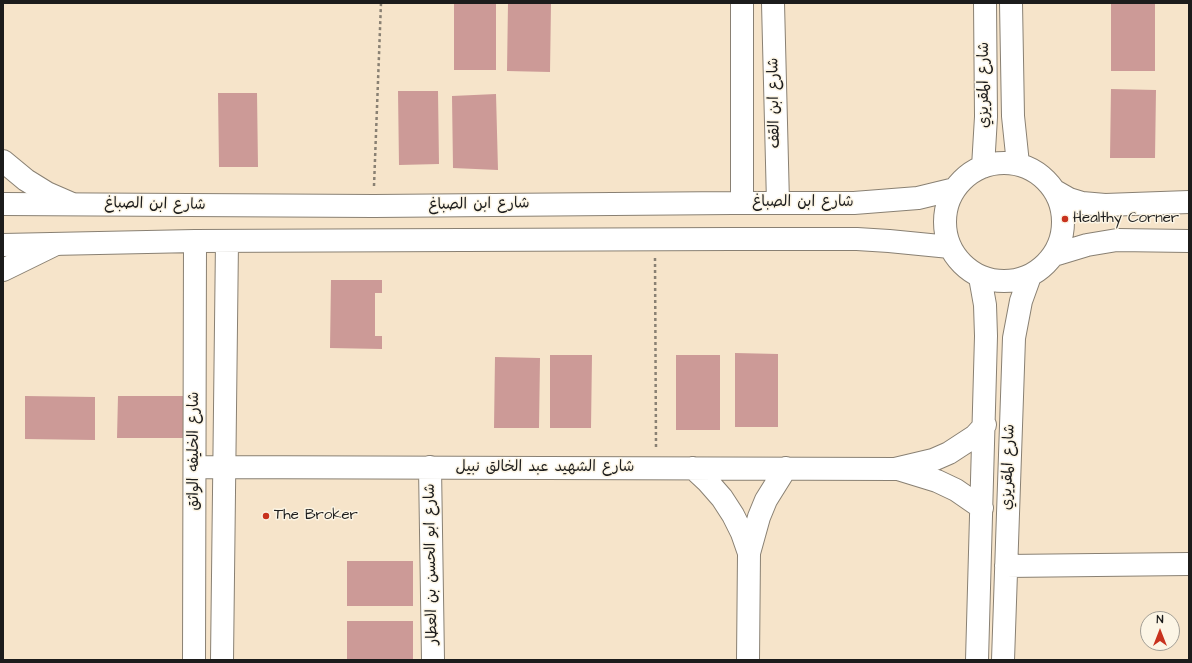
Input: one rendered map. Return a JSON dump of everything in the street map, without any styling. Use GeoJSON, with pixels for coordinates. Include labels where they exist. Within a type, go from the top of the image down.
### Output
{"type":"FeatureCollection","features":[{"type":"Feature","properties":{"kind":"street"},"geometry":{"type":"LineString","coordinates":[[742,3],[742,203]]}},
{"type":"Feature","properties":{"kind":"street","name":"شارع ابن القف"},"geometry":{"type":"LineString","coordinates":[[773,3],[778,203]]}},
{"type":"Feature","properties":{"kind":"street","name":"شارع المقريزي"},"geometry":{"type":"LineString","coordinates":[[983,167],[986,117],[985,3]]}},
{"type":"Feature","properties":{"kind":"street","name":"شارع المقريزي"},"geometry":{"type":"LineString","coordinates":[[1011,3],[1013,116],[1018,164]]}},
{"type":"Feature","properties":{"kind":"street"},"geometry":{"type":"LineString","coordinates":[[3,161],[26,180],[47,193],[70,203]]}},
{"type":"Feature","properties":{"kind":"street"},"geometry":{"type":"LineString","coordinates":[[994,164],[1018,164],[1033,170],[1045,179],[1055,191],[1061,203],[1064,216],[1063,230],[1060,243],[1054,255],[1044,267],[1030,276],[1014,281],[996,282],[980,277],[965,268],[950,247],[945,233],[944,217],[948,203],[955,189],[967,176],[983,167],[994,164]]}},
{"type":"Feature","properties":{"kind":"street","name":"شارع ابن الصباغ"},"geometry":{"type":"LineString","coordinates":[[3,204],[70,203],[374,206],[854,203],[918,198],[955,189]]}},
{"type":"Feature","properties":{"kind":"street"},"geometry":{"type":"LineString","coordinates":[[1055,191],[1069,199],[1090,203],[1189,202]]}},
{"type":"Feature","properties":{"kind":"street"},"geometry":{"type":"LineString","coordinates":[[3,245],[195,241],[655,239],[857,240],[889,241],[950,247]]}},
{"type":"Feature","properties":{"kind":"street"},"geometry":{"type":"LineString","coordinates":[[1054,255],[1087,245],[1117,240],[1188,242]]}},
{"type":"Feature","properties":{"kind":"street","name":"شارع الخليفه الواثق"},"geometry":{"type":"LineString","coordinates":[[194,660],[195,241]]}},
{"type":"Feature","properties":{"kind":"street","name":"شارع الخليفه الواثق"},"geometry":{"type":"LineString","coordinates":[[222,660],[227,241]]}},
{"type":"Feature","properties":{"kind":"street"},"geometry":{"type":"LineString","coordinates":[[3,270],[56,244]]}},
{"type":"Feature","properties":{"kind":"street","name":"شارع المقريزي"},"geometry":{"type":"LineString","coordinates":[[1003,660],[1014,338],[1021,301],[1030,276]]}},
{"type":"Feature","properties":{"kind":"street","name":"شارع المقريزي"},"geometry":{"type":"LineString","coordinates":[[978,660],[985,425],[986,317],[980,277]]}},
{"type":"Feature","properties":{"kind":"street","name":"شارع الشهيد عبد الخالق نبيل"},"geometry":{"type":"LineString","coordinates":[[194,467],[895,468],[933,460],[948,454],[975,436],[985,425]]}},
{"type":"Feature","properties":{"kind":"street","name":"شارع ابو الحسن بن العطار"},"geometry":{"type":"LineString","coordinates":[[430,467],[433,660]]}},
{"type":"Feature","properties":{"kind":"street"},"geometry":{"type":"LineString","coordinates":[[693,468],[713,487],[733,515],[742,533],[749,553]]}},
{"type":"Feature","properties":{"kind":"street"},"geometry":{"type":"LineString","coordinates":[[748,660],[749,553],[759,517],[769,494],[786,468]]}},
{"type":"Feature","properties":{"kind":"street","name":"شارع الشهيد عبد الخالق نبيل"},"geometry":{"type":"LineString","coordinates":[[895,468],[936,481],[956,490],[982,508]]}},
{"type":"Feature","properties":{"kind":"street"},"geometry":{"type":"LineString","coordinates":[[1006,566],[1189,564]]}},
{"type":"Feature","properties":{"kind":"path"},"geometry":{"type":"LineString","coordinates":[[374,206],[381,3]]}},
{"type":"Feature","properties":{"kind":"path"},"geometry":{"type":"LineString","coordinates":[[655,239],[656,468]]}},
{"type":"Feature","properties":{"kind":"building"},"geometry":{"type":"Polygon","coordinates":[[[454,3],[496,3],[496,70],[454,70],[454,3]]]}},
{"type":"Feature","properties":{"kind":"building"},"geometry":{"type":"Polygon","coordinates":[[[508,3],[551,4],[550,72],[507,71],[508,3]]]}},
{"type":"Feature","properties":{"kind":"building"},"geometry":{"type":"Polygon","coordinates":[[[1111,3],[1155,3],[1155,71],[1111,71],[1111,3]]]}},
{"type":"Feature","properties":{"kind":"building"},"geometry":{"type":"Polygon","coordinates":[[[1111,89],[1156,90],[1155,158],[1110,158],[1111,89]]]}},
{"type":"Feature","properties":{"kind":"building"},"geometry":{"type":"Polygon","coordinates":[[[398,91],[438,91],[439,164],[399,165],[398,91]]]}},
{"type":"Feature","properties":{"kind":"building"},"geometry":{"type":"Polygon","coordinates":[[[218,93],[257,93],[258,167],[219,167],[218,93]]]}},
{"type":"Feature","properties":{"kind":"building"},"geometry":{"type":"Polygon","coordinates":[[[496,94],[498,170],[453,168],[452,96],[496,94]]]}},
{"type":"Feature","properties":{"kind":"building"},"geometry":{"type":"Polygon","coordinates":[[[331,280],[382,280],[382,293],[375,293],[375,336],[382,336],[382,349],[330,348],[331,280]]]}},
{"type":"Feature","properties":{"kind":"building"},"geometry":{"type":"Polygon","coordinates":[[[735,353],[778,354],[778,427],[735,427],[735,353]]]}},
{"type":"Feature","properties":{"kind":"building"},"geometry":{"type":"Polygon","coordinates":[[[550,355],[592,355],[591,428],[550,428],[550,355]]]}},
{"type":"Feature","properties":{"kind":"building"},"geometry":{"type":"Polygon","coordinates":[[[676,355],[720,355],[720,430],[676,430],[676,355]]]}},
{"type":"Feature","properties":{"kind":"building"},"geometry":{"type":"Polygon","coordinates":[[[495,357],[540,358],[539,428],[494,428],[495,357]]]}},
{"type":"Feature","properties":{"kind":"building"},"geometry":{"type":"Polygon","coordinates":[[[25,396],[95,397],[95,440],[25,439],[25,396]]]}},
{"type":"Feature","properties":{"kind":"building"},"geometry":{"type":"Polygon","coordinates":[[[118,396],[185,396],[184,438],[117,438],[118,396]]]}},
{"type":"Feature","properties":{"kind":"building"},"geometry":{"type":"Polygon","coordinates":[[[347,561],[413,561],[413,606],[347,606],[347,561]]]}},
{"type":"Feature","properties":{"kind":"building"},"geometry":{"type":"Polygon","coordinates":[[[347,621],[413,621],[413,660],[347,660],[347,621]]]}},
{"type":"Feature","properties":{"kind":"place","name":"Healthy Corner"},"geometry":{"type":"Point","coordinates":[1065,219]}},
{"type":"Feature","properties":{"kind":"place","name":"The Broker"},"geometry":{"type":"Point","coordinates":[266,516]}}]}
